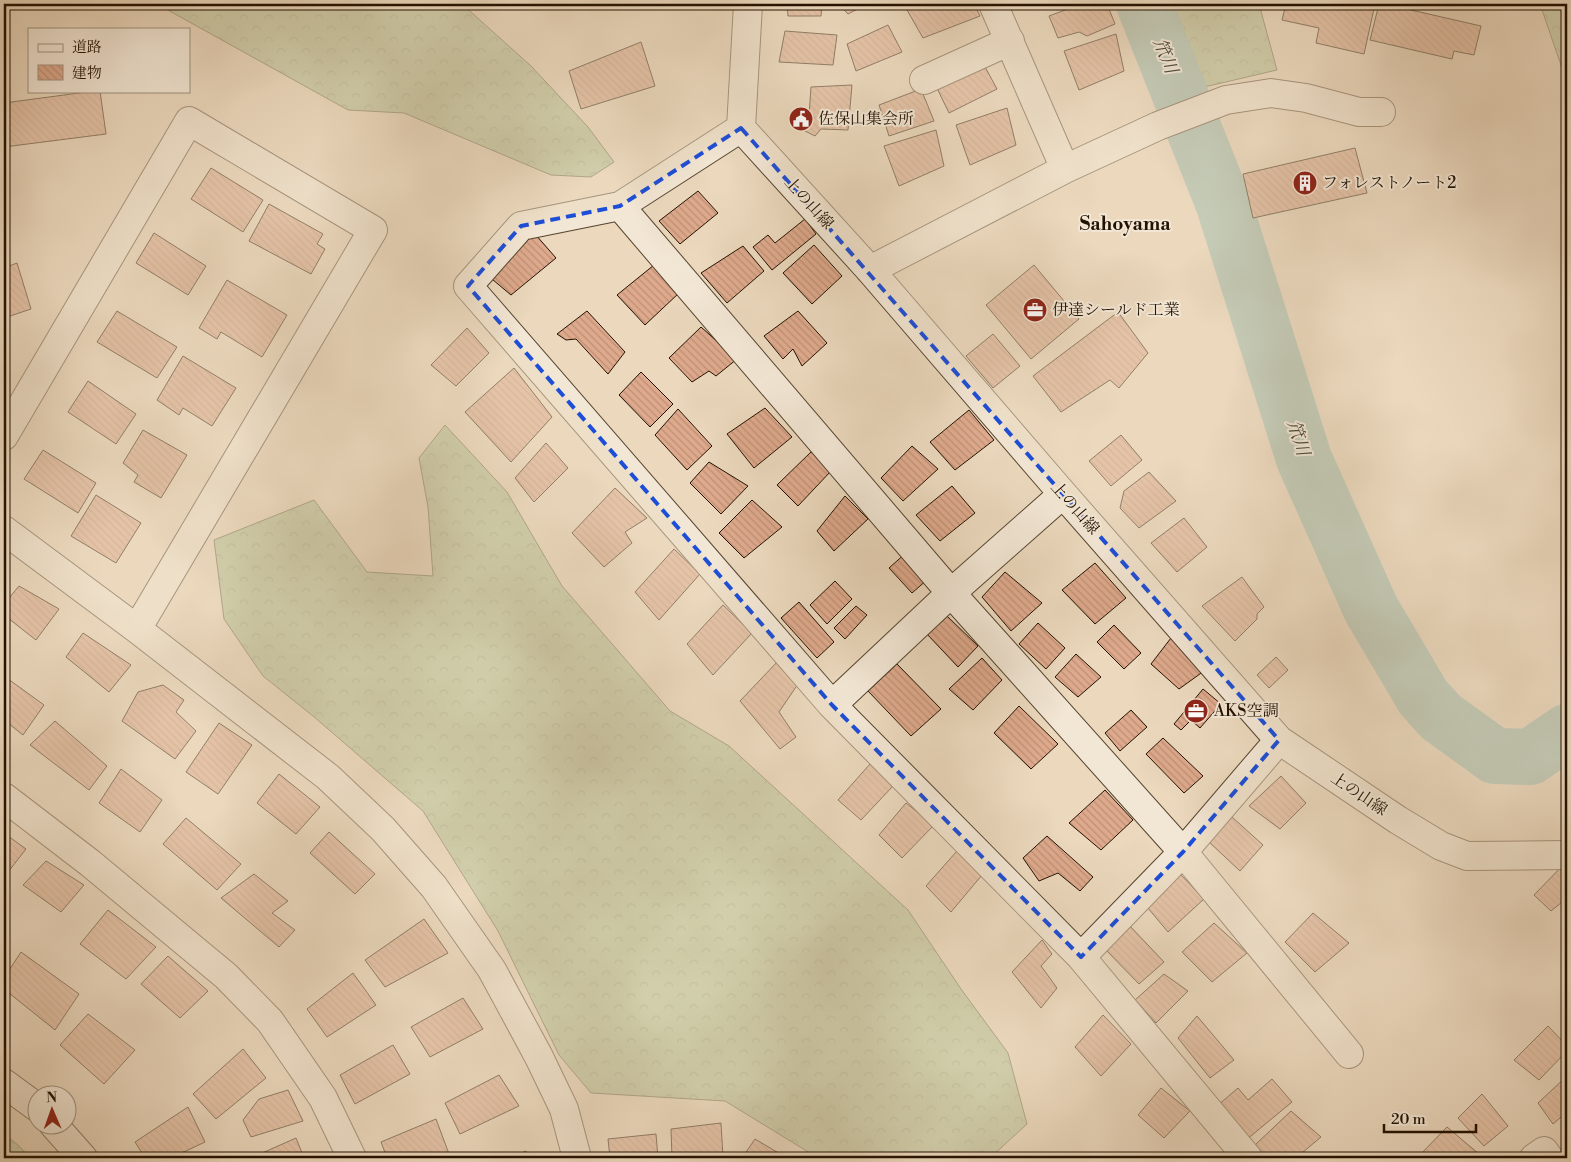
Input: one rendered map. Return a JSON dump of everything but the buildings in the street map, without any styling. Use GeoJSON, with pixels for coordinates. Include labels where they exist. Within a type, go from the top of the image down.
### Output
{"type":"FeatureCollection","features":[{"type":"Feature","properties":{"kind":"street"},"geometry":{"type":"LineString","coordinates":[[748,4],[741,128],[620,206],[521,226],[468,286],[832,705],[1081,957],[1248,1158]]}},
{"type":"Feature","properties":{"kind":"street"},"geometry":{"type":"LineString","coordinates":[[993,4],[1065,169]]}},
{"type":"Feature","properties":{"kind":"street"},"geometry":{"type":"LineString","coordinates":[[924,80],[1010,41]]}},
{"type":"Feature","properties":{"kind":"street"},"geometry":{"type":"LineString","coordinates":[[870,270],[1065,169],[1158,126],[1226,100],[1271,94],[1306,98],[1359,112],[1381,112]]}},
{"type":"Feature","properties":{"kind":"street"},"geometry":{"type":"LineString","coordinates":[[4,436],[189,121],[373,230],[137,629]]}},
{"type":"Feature","properties":{"kind":"street","name":"上の山線"},"geometry":{"type":"LineString","coordinates":[[741,128],[870,270],[1279,740],[1398,820],[1450,850],[1467,856],[1567,854]]}},
{"type":"Feature","properties":{"kind":"street"},"geometry":{"type":"LineString","coordinates":[[620,206],[951,593],[1183,852],[1349,1054]]}},
{"type":"Feature","properties":{"kind":"street"},"geometry":{"type":"LineString","coordinates":[[832,705],[951,593],[1063,494]]}},
{"type":"Feature","properties":{"kind":"street"},"geometry":{"type":"LineString","coordinates":[[4,530],[137,629],[328,777],[383,829],[434,887],[492,970],[539,1057],[564,1109],[576,1158]]}},
{"type":"Feature","properties":{"kind":"street"},"geometry":{"type":"LineString","coordinates":[[1081,957],[1183,852],[1279,740]]}},
{"type":"Feature","properties":{"kind":"street"},"geometry":{"type":"LineString","coordinates":[[4,797],[90,863],[218,970],[264,1015],[323,1098],[352,1158]]}},
{"type":"Feature","properties":{"kind":"street"},"geometry":{"type":"LineString","coordinates":[[4,1083],[28,1101]]}},
{"type":"Feature","properties":{"kind":"street"},"geometry":{"type":"LineString","coordinates":[[62,1134],[83,1158]]}},
{"type":"Feature","properties":{"kind":"street"},"geometry":{"type":"LineString","coordinates":[[1534,1158],[1544,1151],[1549,1158]]}},
{"type":"Feature","properties":{"kind":"highlighted area"},"geometry":{"type":"Polygon","coordinates":[[[741,128],[1279,740],[1183,852],[1081,957],[832,705],[468,286],[521,226],[620,206],[741,128]]]}},
{"type":"Feature","properties":{"kind":"green space"},"geometry":{"type":"Polygon","coordinates":[[[157,4],[462,4],[531,66],[588,127],[614,162],[591,177],[551,175],[404,113],[348,110],[157,4]]]}},
{"type":"Feature","properties":{"kind":"green space"},"geometry":{"type":"Polygon","coordinates":[[[1159,4],[1259,4],[1277,70],[1200,88],[1159,4]]]}},
{"type":"Feature","properties":{"kind":"green space"},"geometry":{"type":"Polygon","coordinates":[[[1540,4],[1567,4],[1567,105],[1563,71],[1540,4]]]}},
{"type":"Feature","properties":{"kind":"green space"},"geometry":{"type":"Polygon","coordinates":[[[445,425],[507,492],[562,586],[670,711],[729,746],[908,910],[961,989],[1008,1053],[1027,1124],[990,1158],[818,1158],[725,1101],[591,1093],[559,1055],[498,931],[423,811],[313,716],[263,676],[224,619],[214,540],[314,500],[367,572],[433,576],[428,507],[419,458],[445,425]]]}},
{"type":"Feature","properties":{"kind":"green space"},"geometry":{"type":"Polygon","coordinates":[[[4,1134],[18,1145],[30,1158],[4,1158],[4,1134]]]}},
{"type":"Feature","properties":{"kind":"waterway","name":"笊川"},"geometry":{"type":"LineString","coordinates":[[1144,4],[1224,205],[1304,459],[1371,609],[1423,697],[1441,717],[1495,756],[1530,757],[1567,732]]}},
{"type":"Feature","properties":{"kind":"place","name":"佐保山集会所"},"geometry":{"type":"Point","coordinates":[801,119]}},
{"type":"Feature","properties":{"kind":"place","name":"フォレストノート2"},"geometry":{"type":"Point","coordinates":[1305,183]}},
{"type":"Feature","properties":{"kind":"place","name":"伊達シールド工業"},"geometry":{"type":"Point","coordinates":[1035,310]}},
{"type":"Feature","properties":{"kind":"place","name":"AKS空調"},"geometry":{"type":"Point","coordinates":[1196,711]}},
{"type":"Feature","properties":{"kind":"district","name":"Sahoyama"},"geometry":{"type":"Point","coordinates":[1125,224]}}]}
